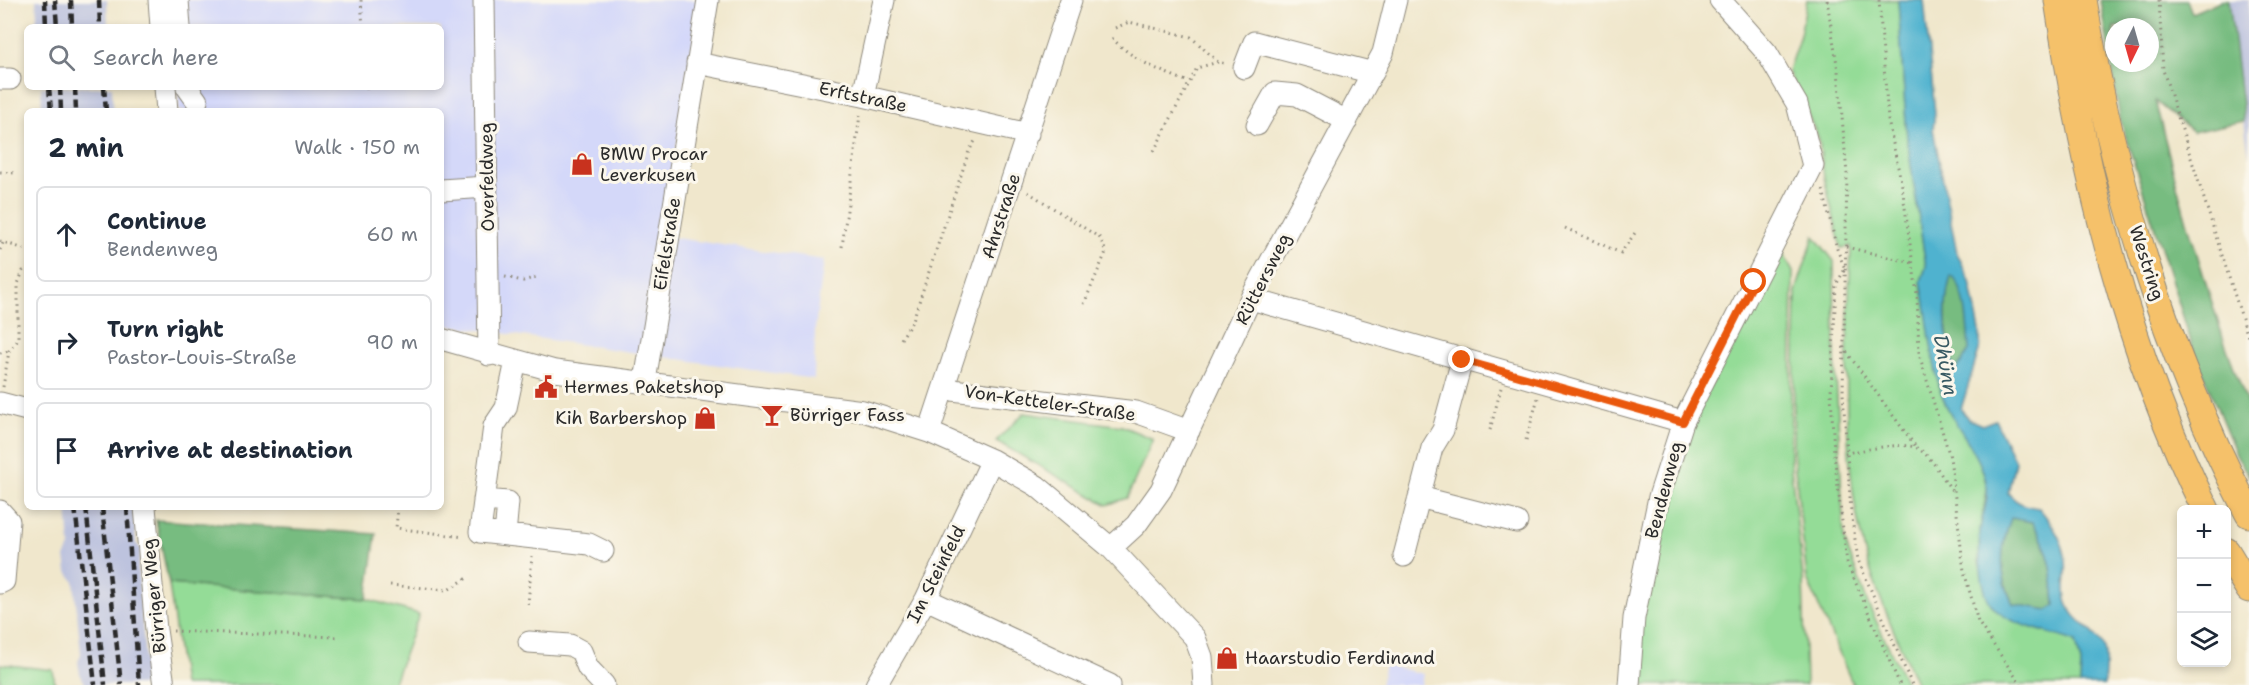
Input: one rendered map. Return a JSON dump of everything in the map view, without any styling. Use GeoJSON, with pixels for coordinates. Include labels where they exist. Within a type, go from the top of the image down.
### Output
{"type":"FeatureCollection","features":[{"type":"Feature","properties":{"kind":"main road","name":"Westring"},"geometry":{"type":"LineString","coordinates":[[2058,0],[2104,228],[2133,334],[2157,401],[2204,505]]}},
{"type":"Feature","properties":{"kind":"main road","name":"Westring"},"geometry":{"type":"LineString","coordinates":[[2083,0],[2134,225],[2188,380],[2224,466],[2249,514]]}},
{"type":"Feature","properties":{"kind":"main road"},"geometry":{"type":"LineString","coordinates":[[2231,559],[2249,589]]}},
{"type":"Feature","properties":{"kind":"street"},"geometry":{"type":"LineString","coordinates":[[159,0],[161,24]]}},
{"type":"Feature","properties":{"kind":"street"},"geometry":{"type":"LineString","coordinates":[[178,0],[180,24]]}},
{"type":"Feature","properties":{"kind":"street","name":"Overfeldweg"},"geometry":{"type":"LineString","coordinates":[[484,0],[489,355]]}},
{"type":"Feature","properties":{"kind":"street","name":"Eifelstraße"},"geometry":{"type":"LineString","coordinates":[[645,381],[708,0]]}},
{"type":"Feature","properties":{"kind":"street"},"geometry":{"type":"LineString","coordinates":[[862,96],[884,0]]}},
{"type":"Feature","properties":{"kind":"street","name":"Ahrstraße"},"geometry":{"type":"LineString","coordinates":[[929,432],[1071,0]]}},
{"type":"Feature","properties":{"kind":"street","name":"Rüttersweg"},"geometry":{"type":"LineString","coordinates":[[1111,548],[1136,525],[1161,490],[1251,299],[1383,53],[1396,0]]}},
{"type":"Feature","properties":{"kind":"street"},"geometry":{"type":"LineString","coordinates":[[1720,0],[1767,53],[1797,104],[1811,156]]}},
{"type":"Feature","properties":{"kind":"street"},"geometry":{"type":"LineString","coordinates":[[1244,68],[1254,42],[1373,73]]}},
{"type":"Feature","properties":{"kind":"street","name":"Erftstraße"},"geometry":{"type":"LineString","coordinates":[[697,63],[862,96],[1028,134]]}},
{"type":"Feature","properties":{"kind":"street"},"geometry":{"type":"LineString","coordinates":[[165,90],[167,108]]}},
{"type":"Feature","properties":{"kind":"street"},"geometry":{"type":"LineString","coordinates":[[1257,125],[1275,93],[1297,95],[1347,121]]}},
{"type":"Feature","properties":{"kind":"street","name":"Bendenweg"},"geometry":{"type":"LineString","coordinates":[[1629,685],[1634,618],[1643,574],[1659,497],[1683,422],[1811,156]]}},
{"type":"Feature","properties":{"kind":"street"},"geometry":{"type":"LineString","coordinates":[[444,190],[487,188]]}},
{"type":"Feature","properties":{"kind":"street"},"geometry":{"type":"LineString","coordinates":[[1251,299],[1683,422]]}},
{"type":"Feature","properties":{"kind":"street"},"geometry":{"type":"LineString","coordinates":[[444,340],[489,355],[555,371],[863,411],[929,432],[992,460],[1037,486],[1111,548],[1195,638],[1202,657],[1204,685]]}},
{"type":"Feature","properties":{"kind":"street"},"geometry":{"type":"LineString","coordinates":[[1404,556],[1432,448],[1443,430],[1462,360]]}},
{"type":"Feature","properties":{"kind":"street"},"geometry":{"type":"LineString","coordinates":[[516,361],[506,408],[495,426],[480,532],[589,544],[603,551]]}},
{"type":"Feature","properties":{"kind":"street","name":"Von-Ketteler-Straße"},"geometry":{"type":"LineString","coordinates":[[944,389],[1136,412],[1189,431]]}},
{"type":"Feature","properties":{"kind":"street"},"geometry":{"type":"LineString","coordinates":[[0,403],[24,409]]}},
{"type":"Feature","properties":{"kind":"street","name":"Im Steinfeld"},"geometry":{"type":"LineString","coordinates":[[876,685],[926,599],[992,460]]}},
{"type":"Feature","properties":{"kind":"street"},"geometry":{"type":"LineString","coordinates":[[1419,497],[1517,522]]}},
{"type":"Feature","properties":{"kind":"street","name":"Bürriger Weg"},"geometry":{"type":"LineString","coordinates":[[145,510],[156,630],[164,685]]}},
{"type":"Feature","properties":{"kind":"street"},"geometry":{"type":"LineString","coordinates":[[0,511],[9,521],[4,581],[0,583]]}},
{"type":"Feature","properties":{"kind":"street"},"geometry":{"type":"LineString","coordinates":[[926,599],[1110,685]]}},
{"type":"Feature","properties":{"kind":"street"},"geometry":{"type":"LineString","coordinates":[[529,642],[570,645],[582,651],[588,668],[604,685]]}},
{"type":"Feature","properties":{"kind":"path"},"geometry":{"type":"LineString","coordinates":[[361,0],[363,24]]}},
{"type":"Feature","properties":{"kind":"path"},"geometry":{"type":"LineString","coordinates":[[1827,0],[1838,71],[1847,174],[1843,346],[1845,453],[1858,560],[1912,685]]}},
{"type":"Feature","properties":{"kind":"path"},"geometry":{"type":"LineString","coordinates":[[1879,0],[1888,120],[1917,294],[1919,354],[1950,458],[1964,571],[1978,622],[2021,685]]}},
{"type":"Feature","properties":{"kind":"path"},"geometry":{"type":"LineString","coordinates":[[2159,0],[2163,70],[2249,340]]}},
{"type":"Feature","properties":{"kind":"path"},"geometry":{"type":"LineString","coordinates":[[1112,38],[1127,54],[1153,69],[1190,82]]}},
{"type":"Feature","properties":{"kind":"path"},"geometry":{"type":"LineString","coordinates":[[1154,151],[1197,68],[1218,62]]}},
{"type":"Feature","properties":{"kind":"path"},"geometry":{"type":"LineString","coordinates":[[842,247],[862,96]]}},
{"type":"Feature","properties":{"kind":"path"},"geometry":{"type":"LineString","coordinates":[[901,339],[913,320],[969,152],[986,124]]}},
{"type":"Feature","properties":{"kind":"path"},"geometry":{"type":"LineString","coordinates":[[1811,156],[1821,180],[1837,249],[1845,269]]}},
{"type":"Feature","properties":{"kind":"path"},"geometry":{"type":"LineString","coordinates":[[0,172],[15,173]]}},
{"type":"Feature","properties":{"kind":"path"},"geometry":{"type":"LineString","coordinates":[[1012,182],[1100,238],[1106,252],[1084,304]]}},
{"type":"Feature","properties":{"kind":"path"},"geometry":{"type":"LineString","coordinates":[[1565,228],[1621,254],[1637,230]]}},
{"type":"Feature","properties":{"kind":"path"},"geometry":{"type":"LineString","coordinates":[[0,250],[1,242],[24,249]]}},
{"type":"Feature","properties":{"kind":"path"},"geometry":{"type":"LineString","coordinates":[[1846,247],[1913,263]]}},
{"type":"Feature","properties":{"kind":"path"},"geometry":{"type":"LineString","coordinates":[[1845,269],[1836,285],[1831,393],[1839,510],[1847,563],[1900,685]]}},
{"type":"Feature","properties":{"kind":"path"},"geometry":{"type":"LineString","coordinates":[[6,371],[9,351],[18,340],[17,290],[24,270]]}},
{"type":"Feature","properties":{"kind":"path"},"geometry":{"type":"LineString","coordinates":[[489,278],[524,281],[537,277]]}},
{"type":"Feature","properties":{"kind":"path"},"geometry":{"type":"LineString","coordinates":[[1843,346],[1916,447],[1926,456],[1955,495]]}},
{"type":"Feature","properties":{"kind":"path"},"geometry":{"type":"LineString","coordinates":[[0,353],[9,351]]}},
{"type":"Feature","properties":{"kind":"path"},"geometry":{"type":"LineString","coordinates":[[1490,430],[1505,372]]}},
{"type":"Feature","properties":{"kind":"path"},"geometry":{"type":"LineString","coordinates":[[1526,440],[1542,381]]}},
{"type":"Feature","properties":{"kind":"path"},"geometry":{"type":"LineString","coordinates":[[1845,453],[1904,446],[1916,447]]}},
{"type":"Feature","properties":{"kind":"path"},"geometry":{"type":"LineString","coordinates":[[398,510],[396,528],[472,538]]}},
{"type":"Feature","properties":{"kind":"path"},"geometry":{"type":"LineString","coordinates":[[528,605],[534,538]]}},
{"type":"Feature","properties":{"kind":"path"},"geometry":{"type":"LineString","coordinates":[[390,585],[448,590],[467,578]]}},
{"type":"Feature","properties":{"kind":"path"},"geometry":{"type":"LineString","coordinates":[[156,630],[339,637]]}},
{"type":"Feature","properties":{"kind":"shaded area"},"geometry":{"type":"Polygon","coordinates":[[[36,0],[107,0],[108,24],[34,24],[37,17],[36,0]]]}},
{"type":"Feature","properties":{"kind":"shaded area"},"geometry":{"type":"Polygon","coordinates":[[[171,0],[700,0],[662,236],[824,260],[815,329],[814,379],[444,324],[444,108],[179,108],[178,90],[444,90],[444,24],[173,24],[171,0]]]}},
{"type":"Feature","properties":{"kind":"shaded area"},"geometry":{"type":"Polygon","coordinates":[[[2229,0],[2249,0],[2249,157],[2244,121],[2229,0]]]}},
{"type":"Feature","properties":{"kind":"shaded area"},"geometry":{"type":"Polygon","coordinates":[[[41,90],[112,90],[113,108],[42,108],[41,90]]]}},
{"type":"Feature","properties":{"kind":"shaded area"},"geometry":{"type":"Polygon","coordinates":[[[67,510],[134,510],[136,543],[141,549],[138,568],[147,685],[86,685],[80,674],[78,662],[81,654],[74,581],[67,572],[65,557],[70,547],[67,510]]]}},
{"type":"Feature","properties":{"kind":"shaded area"},"geometry":{"type":"Polygon","coordinates":[[[1385,665],[1423,674],[1421,685],[1380,685],[1385,665]]]}},
{"type":"Feature","properties":{"kind":"green space"},"geometry":{"type":"Polygon","coordinates":[[[1807,0],[1898,0],[1907,139],[1926,267],[1921,281],[1940,389],[1969,444],[1979,456],[1987,488],[1980,531],[1979,562],[1992,606],[2076,642],[2081,663],[2080,685],[1917,685],[1885,610],[1873,579],[1858,524],[1848,446],[1847,366],[1851,246],[1841,248],[1824,177],[1819,139],[1788,71],[1800,35],[1807,0]]]}},
{"type":"Feature","properties":{"kind":"green space"},"geometry":{"type":"Polygon","coordinates":[[[2101,0],[2187,0],[2192,13],[2222,0],[2229,0],[2244,121],[2193,132],[2155,101],[2184,212],[2223,338],[2249,408],[2249,477],[2236,454],[2195,354],[2120,119],[2112,72],[2159,72],[2159,18],[2105,18],[2105,25],[2101,0]]]}},
{"type":"Feature","properties":{"kind":"green space"},"geometry":{"type":"Polygon","coordinates":[[[1814,236],[1834,261],[1835,355],[1844,539],[1868,604],[1907,685],[1853,685],[1807,579],[1793,450],[1796,291],[1814,236]]]}},
{"type":"Feature","properties":{"kind":"green space"},"geometry":{"type":"Polygon","coordinates":[[[1781,250],[1793,272],[1790,459],[1803,579],[1806,685],[1634,685],[1642,612],[1671,480],[1690,424],[1781,250]]]}},
{"type":"Feature","properties":{"kind":"green space"},"geometry":{"type":"Polygon","coordinates":[[[1951,275],[1957,282],[1964,300],[1969,351],[1955,372],[1946,312],[1951,275]]]}},
{"type":"Feature","properties":{"kind":"green space"},"geometry":{"type":"Polygon","coordinates":[[[1024,413],[1122,426],[1153,439],[1127,498],[1107,505],[996,441],[1024,413]]]}},
{"type":"Feature","properties":{"kind":"green space"},"geometry":{"type":"Polygon","coordinates":[[[2011,518],[2032,522],[2047,552],[2052,572],[2055,606],[2048,610],[2013,604],[2008,593],[2002,561],[2004,540],[2011,518]]]}},
{"type":"Feature","properties":{"kind":"green space"},"geometry":{"type":"Polygon","coordinates":[[[156,520],[376,534],[367,599],[169,584],[156,520]]]}},
{"type":"Feature","properties":{"kind":"green space"},"geometry":{"type":"Polygon","coordinates":[[[169,584],[367,599],[419,614],[393,685],[183,685],[169,584]]]}},
{"type":"Feature","properties":{"kind":"green space"},"geometry":{"type":"Polygon","coordinates":[[[0,664],[53,670],[55,685],[0,685],[0,664]]]}},
{"type":"Feature","properties":{"kind":"water","name":"Dhünn"},"geometry":{"type":"Polygon","coordinates":[[[1898,0],[1924,0],[1935,113],[1933,129],[1957,253],[1970,281],[1980,331],[1980,347],[1961,409],[1968,419],[1982,425],[1995,420],[2015,461],[2008,493],[2022,504],[2039,508],[2056,533],[2063,547],[2066,561],[2067,602],[2075,616],[2099,639],[2103,646],[2105,653],[2104,685],[2080,685],[2081,663],[2076,642],[2020,624],[2000,614],[1993,607],[1985,591],[1979,539],[1987,487],[1979,461],[1945,402],[1937,376],[1921,281],[1926,267],[1907,138],[1898,0]],[[1951,276],[1946,300],[1946,324],[1955,371],[1969,351],[1963,300],[1951,276]],[[2011,518],[2002,561],[2008,593],[2013,604],[2048,610],[2055,606],[2052,572],[2047,552],[2032,522],[2011,518]]]}},
{"type":"Feature","properties":{"kind":"railway"},"geometry":{"type":"LineString","coordinates":[[45,0],[46,24]]}},
{"type":"Feature","properties":{"kind":"railway"},"geometry":{"type":"LineString","coordinates":[[55,0],[57,24]]}},
{"type":"Feature","properties":{"kind":"railway"},"geometry":{"type":"LineString","coordinates":[[71,0],[72,24]]}},
{"type":"Feature","properties":{"kind":"railway"},"geometry":{"type":"LineString","coordinates":[[99,0],[100,24]]}},
{"type":"Feature","properties":{"kind":"railway"},"geometry":{"type":"LineString","coordinates":[[49,90],[51,108]]}},
{"type":"Feature","properties":{"kind":"railway"},"geometry":{"type":"LineString","coordinates":[[60,90],[61,108]]}},
{"type":"Feature","properties":{"kind":"railway"},"geometry":{"type":"LineString","coordinates":[[75,90],[76,108]]}},
{"type":"Feature","properties":{"kind":"railway"},"geometry":{"type":"LineString","coordinates":[[104,90],[106,108]]}},
{"type":"Feature","properties":{"kind":"railway"},"geometry":{"type":"LineString","coordinates":[[75,510],[95,685]]}},
{"type":"Feature","properties":{"kind":"railway"},"geometry":{"type":"LineString","coordinates":[[86,510],[105,685]]}},
{"type":"Feature","properties":{"kind":"railway"},"geometry":{"type":"LineString","coordinates":[[102,510],[121,685]]}},
{"type":"Feature","properties":{"kind":"railway"},"geometry":{"type":"LineString","coordinates":[[127,510],[139,685]]}},
{"type":"Feature","properties":{"kind":"place","name":"BMW Procar Leverkusen"},"geometry":{"type":"Point","coordinates":[582,164]}},
{"type":"Feature","properties":{"kind":"place","name":"Hermes Paketshop"},"geometry":{"type":"Point","coordinates":[546,387]}},
{"type":"Feature","properties":{"kind":"place","name":"Bürriger Fass"},"geometry":{"type":"Point","coordinates":[772,415]}},
{"type":"Feature","properties":{"kind":"place","name":"Kih Barbershop"},"geometry":{"type":"Point","coordinates":[705,418]}},
{"type":"Feature","properties":{"kind":"place","name":"Haarstudio Ferdinand"},"geometry":{"type":"Point","coordinates":[1227,658]}},
{"type":"Feature","properties":{"kind":"route"},"geometry":{"type":"LineString","coordinates":[[1462,360],[1683,422],[1754,282]]}}]}
